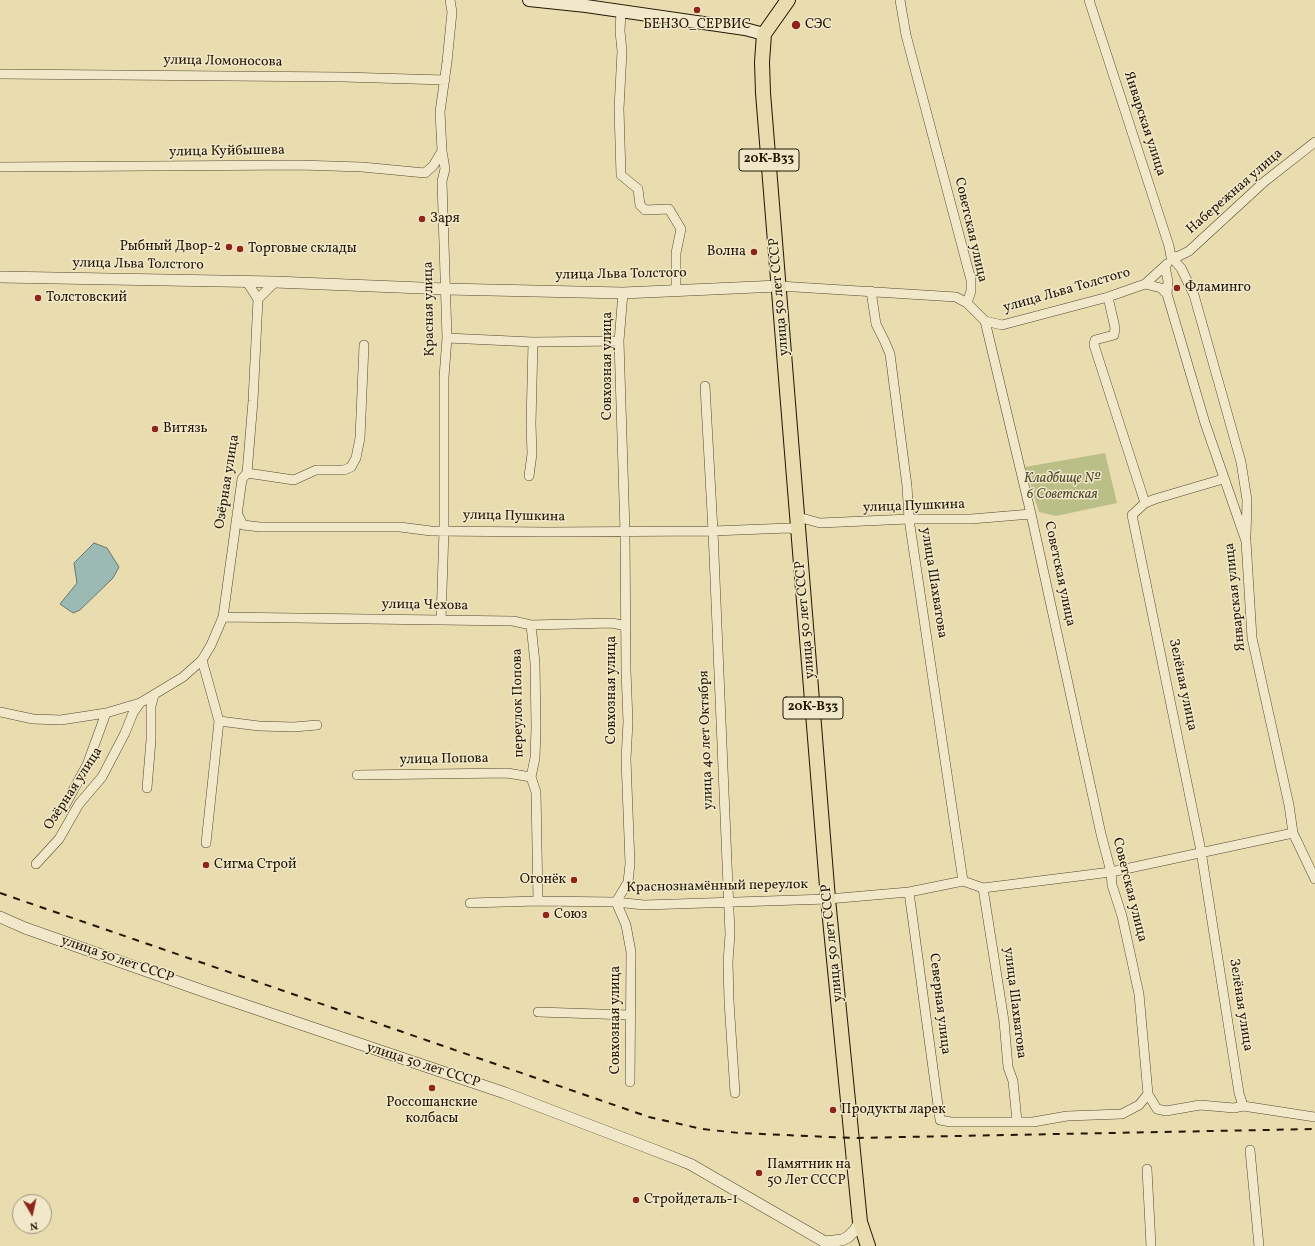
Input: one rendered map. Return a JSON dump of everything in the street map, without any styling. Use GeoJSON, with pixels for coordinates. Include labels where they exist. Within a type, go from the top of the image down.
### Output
{"type":"FeatureCollection","features":[{"type":"Feature","properties":{"kind":"main road"},"geometry":{"type":"LineString","coordinates":[[529,0],[621,11],[746,29],[764,34],[788,0]]}},
{"type":"Feature","properties":{"kind":"main road","name":"улица 50 лет СССР"},"geometry":{"type":"LineString","coordinates":[[764,34],[762,62],[763,85],[828,899],[860,1222],[868,1246]]}},
{"type":"Feature","properties":{"kind":"street","name":"Красная улица"},"geometry":{"type":"LineString","coordinates":[[441,620],[444,530],[444,377],[447,338],[442,181],[445,169],[442,151],[440,112],[452,12],[450,0]]}},
{"type":"Feature","properties":{"kind":"street","name":"Советская улица"},"geometry":{"type":"LineString","coordinates":[[900,0],[906,35],[971,280],[971,291],[967,302],[985,321],[1031,514],[1101,834],[1111,872],[1112,885],[1122,916],[1139,994],[1148,1094]]}},
{"type":"Feature","properties":{"kind":"street","name":"Январская улица"},"geometry":{"type":"LineString","coordinates":[[1089,0],[1169,246],[1170,258]]}},
{"type":"Feature","properties":{"kind":"street"},"geometry":{"type":"LineString","coordinates":[[621,11],[620,31],[622,51],[619,110],[621,176],[638,190],[640,206],[645,210],[669,209],[681,229],[676,253],[676,290]]}},
{"type":"Feature","properties":{"kind":"street","name":"улица Ломоносова"},"geometry":{"type":"LineString","coordinates":[[0,74],[445,80]]}},
{"type":"Feature","properties":{"kind":"street","name":"Набережная улица"},"geometry":{"type":"LineString","coordinates":[[1170,258],[1180,256],[1188,251],[1264,182],[1315,142]]}},
{"type":"Feature","properties":{"kind":"street","name":"улица Куйбышева"},"geometry":{"type":"LineString","coordinates":[[0,167],[300,165],[362,167],[425,173],[434,166],[442,151]]}},
{"type":"Feature","properties":{"kind":"street"},"geometry":{"type":"LineString","coordinates":[[1170,258],[1181,268],[1194,295],[1241,462],[1246,500],[1246,541]]}},
{"type":"Feature","properties":{"kind":"street","name":"улица Льва Толстого"},"geometry":{"type":"LineString","coordinates":[[985,321],[1002,325],[1108,297],[1145,284],[1165,267],[1170,258]]}},
{"type":"Feature","properties":{"kind":"street","name":"Январская улица"},"geometry":{"type":"LineString","coordinates":[[1165,267],[1168,281],[1167,294],[1205,423],[1223,479],[1246,541],[1252,638],[1289,805],[1293,833],[1315,879]]}},
{"type":"Feature","properties":{"kind":"street","name":"улица Льва Толстого"},"geometry":{"type":"LineString","coordinates":[[0,277],[275,282],[446,289],[623,293],[779,286],[956,297],[967,302]]}},
{"type":"Feature","properties":{"kind":"street"},"geometry":{"type":"LineString","coordinates":[[247,282],[258,299],[275,282]]}},
{"type":"Feature","properties":{"kind":"street"},"geometry":{"type":"LineString","coordinates":[[1145,284],[1161,288],[1167,294]]}},
{"type":"Feature","properties":{"kind":"street","name":"улица Шахватова"},"geometry":{"type":"LineString","coordinates":[[871,291],[876,324],[890,354],[906,479],[909,520],[963,881]]}},
{"type":"Feature","properties":{"kind":"street","name":"Совхозная улица"},"geometry":{"type":"LineString","coordinates":[[623,293],[619,341],[626,532],[628,722],[626,759],[630,864],[628,882],[616,902],[626,925],[631,952],[629,1015],[630,1082]]}},
{"type":"Feature","properties":{"kind":"street"},"geometry":{"type":"LineString","coordinates":[[1108,297],[1114,335],[1096,340],[1094,345],[1145,503],[1223,479]]}},
{"type":"Feature","properties":{"kind":"street","name":"Озёрная улица"},"geometry":{"type":"LineString","coordinates":[[106,712],[140,703],[183,678],[202,660],[212,644],[223,617],[242,479],[247,473],[258,299]]}},
{"type":"Feature","properties":{"kind":"street"},"geometry":{"type":"LineString","coordinates":[[447,338],[533,342],[619,341]]}},
{"type":"Feature","properties":{"kind":"street"},"geometry":{"type":"LineString","coordinates":[[529,476],[532,454],[531,424],[533,342]]}},
{"type":"Feature","properties":{"kind":"street"},"geometry":{"type":"LineString","coordinates":[[247,473],[294,480],[316,470],[344,470],[351,467],[356,458],[360,438],[364,345]]}},
{"type":"Feature","properties":{"kind":"street","name":"улица 40 лет Октября"},"geometry":{"type":"LineString","coordinates":[[705,386],[713,531],[727,902],[730,934],[728,962],[729,1001],[735,1093]]}},
{"type":"Feature","properties":{"kind":"street","name":"Зелёная улица"},"geometry":{"type":"LineString","coordinates":[[1145,503],[1132,514],[1201,851],[1239,1093],[1244,1106]]}},
{"type":"Feature","properties":{"kind":"street","name":"улица Пушкина"},"geometry":{"type":"LineString","coordinates":[[237,513],[243,525],[260,527],[400,527],[431,531],[626,532],[789,528],[798,523],[971,519],[1031,514]]}},
{"type":"Feature","properties":{"kind":"street","name":"улица Чехова"},"geometry":{"type":"LineString","coordinates":[[223,617],[513,621],[530,625],[612,623],[626,626]]}},
{"type":"Feature","properties":{"kind":"street","name":"переулок Попова"},"geometry":{"type":"LineString","coordinates":[[530,625],[535,663],[535,758],[531,777],[536,792],[538,901]]}},
{"type":"Feature","properties":{"kind":"street"},"geometry":{"type":"LineString","coordinates":[[202,660],[219,721],[206,843]]}},
{"type":"Feature","properties":{"kind":"street"},"geometry":{"type":"LineString","coordinates":[[147,788],[151,740],[151,706],[154,695]]}},
{"type":"Feature","properties":{"kind":"street","name":"Озёрная улица"},"geometry":{"type":"LineString","coordinates":[[36,864],[59,838],[79,804],[102,777],[125,733],[133,713],[140,703]]}},
{"type":"Feature","properties":{"kind":"street"},"geometry":{"type":"LineString","coordinates":[[0,712],[33,719],[61,720],[106,712],[87,765],[64,806]]}},
{"type":"Feature","properties":{"kind":"street"},"geometry":{"type":"LineString","coordinates":[[219,721],[259,726],[317,726]]}},
{"type":"Feature","properties":{"kind":"street","name":"улица Попова"},"geometry":{"type":"LineString","coordinates":[[357,775],[508,773],[531,777]]}},
{"type":"Feature","properties":{"kind":"street"},"geometry":{"type":"LineString","coordinates":[[963,881],[983,888],[1111,872],[1201,851],[1293,833]]}},
{"type":"Feature","properties":{"kind":"street","name":"Краснознамённый переулок"},"geometry":{"type":"LineString","coordinates":[[470,903],[538,901],[616,902],[644,905],[828,899],[909,892],[963,881]]}},
{"type":"Feature","properties":{"kind":"street","name":"улица Шахватова"},"geometry":{"type":"LineString","coordinates":[[983,888],[1004,1021],[1008,1067],[1013,1081],[1017,1121]]}},
{"type":"Feature","properties":{"kind":"street","name":"Северная улица"},"geometry":{"type":"LineString","coordinates":[[909,892],[940,1120],[951,1122],[1017,1121]]}},
{"type":"Feature","properties":{"kind":"street","name":"улица 50 лет СССР"},"geometry":{"type":"LineString","coordinates":[[0,917],[25,928],[209,993],[505,1093],[649,1148],[696,1167],[829,1244]]}},
{"type":"Feature","properties":{"kind":"street"},"geometry":{"type":"LineString","coordinates":[[538,1012],[629,1015]]}},
{"type":"Feature","properties":{"kind":"street"},"geometry":{"type":"LineString","coordinates":[[1017,1121],[1033,1122],[1067,1116],[1122,1114],[1139,1105],[1148,1094],[1157,1109],[1166,1111],[1200,1106],[1234,1108],[1244,1106],[1315,1117]]}},
{"type":"Feature","properties":{"kind":"street"},"geometry":{"type":"LineString","coordinates":[[1250,1150],[1259,1246]]}},
{"type":"Feature","properties":{"kind":"street"},"geometry":{"type":"LineString","coordinates":[[1147,1169],[1151,1246]]}},
{"type":"Feature","properties":{"kind":"street"},"geometry":{"type":"LineString","coordinates":[[829,1244],[848,1237],[856,1230],[860,1222]]}},
{"type":"Feature","properties":{"kind":"green space","name":"Кладбище № 6 Советская"},"geometry":{"type":"Polygon","coordinates":[[[1105,453],[1117,503],[1056,516],[1039,512],[1025,467],[1105,453]]]}},
{"type":"Feature","properties":{"kind":"water"},"geometry":{"type":"Polygon","coordinates":[[[94,543],[107,548],[119,567],[113,578],[80,610],[73,613],[60,604],[77,583],[74,563],[94,543]]]}},
{"type":"Feature","properties":{"kind":"railway"},"geometry":{"type":"LineString","coordinates":[[0,893],[649,1117],[702,1129],[739,1133],[853,1138],[1315,1129]]}},
{"type":"Feature","properties":{"kind":"place","name":"БЕНЗО_СЕРВИС"},"geometry":{"type":"Point","coordinates":[697,10]}},
{"type":"Feature","properties":{"kind":"place","name":"СЭС"},"geometry":{"type":"Point","coordinates":[796,25]}},
{"type":"Feature","properties":{"kind":"place","name":"Заря"},"geometry":{"type":"Point","coordinates":[422,219]}},
{"type":"Feature","properties":{"kind":"place","name":"Рыбный Двор-2"},"geometry":{"type":"Point","coordinates":[229,247]}},
{"type":"Feature","properties":{"kind":"place","name":"Торговые склады"},"geometry":{"type":"Point","coordinates":[240,249]}},
{"type":"Feature","properties":{"kind":"place","name":"Волна"},"geometry":{"type":"Point","coordinates":[754,252]}},
{"type":"Feature","properties":{"kind":"place","name":"Фламинго"},"geometry":{"type":"Point","coordinates":[1177,288]}},
{"type":"Feature","properties":{"kind":"place","name":"Толстовский"},"geometry":{"type":"Point","coordinates":[38,298]}},
{"type":"Feature","properties":{"kind":"place","name":"Витязь"},"geometry":{"type":"Point","coordinates":[155,429]}},
{"type":"Feature","properties":{"kind":"place","name":"Сигма Строй"},"geometry":{"type":"Point","coordinates":[206,865]}},
{"type":"Feature","properties":{"kind":"place","name":"Огонёк"},"geometry":{"type":"Point","coordinates":[574,880]}},
{"type":"Feature","properties":{"kind":"place","name":"Союз"},"geometry":{"type":"Point","coordinates":[546,915]}},
{"type":"Feature","properties":{"kind":"place","name":"Россошанские колбасы"},"geometry":{"type":"Point","coordinates":[432,1088]}},
{"type":"Feature","properties":{"kind":"place","name":"Продукты ларек"},"geometry":{"type":"Point","coordinates":[833,1110]}},
{"type":"Feature","properties":{"kind":"place","name":"Памятник на 50 Лет СССР"},"geometry":{"type":"Point","coordinates":[759,1173]}},
{"type":"Feature","properties":{"kind":"place","name":"Стройдеталь-1"},"geometry":{"type":"Point","coordinates":[636,1200]}}]}
